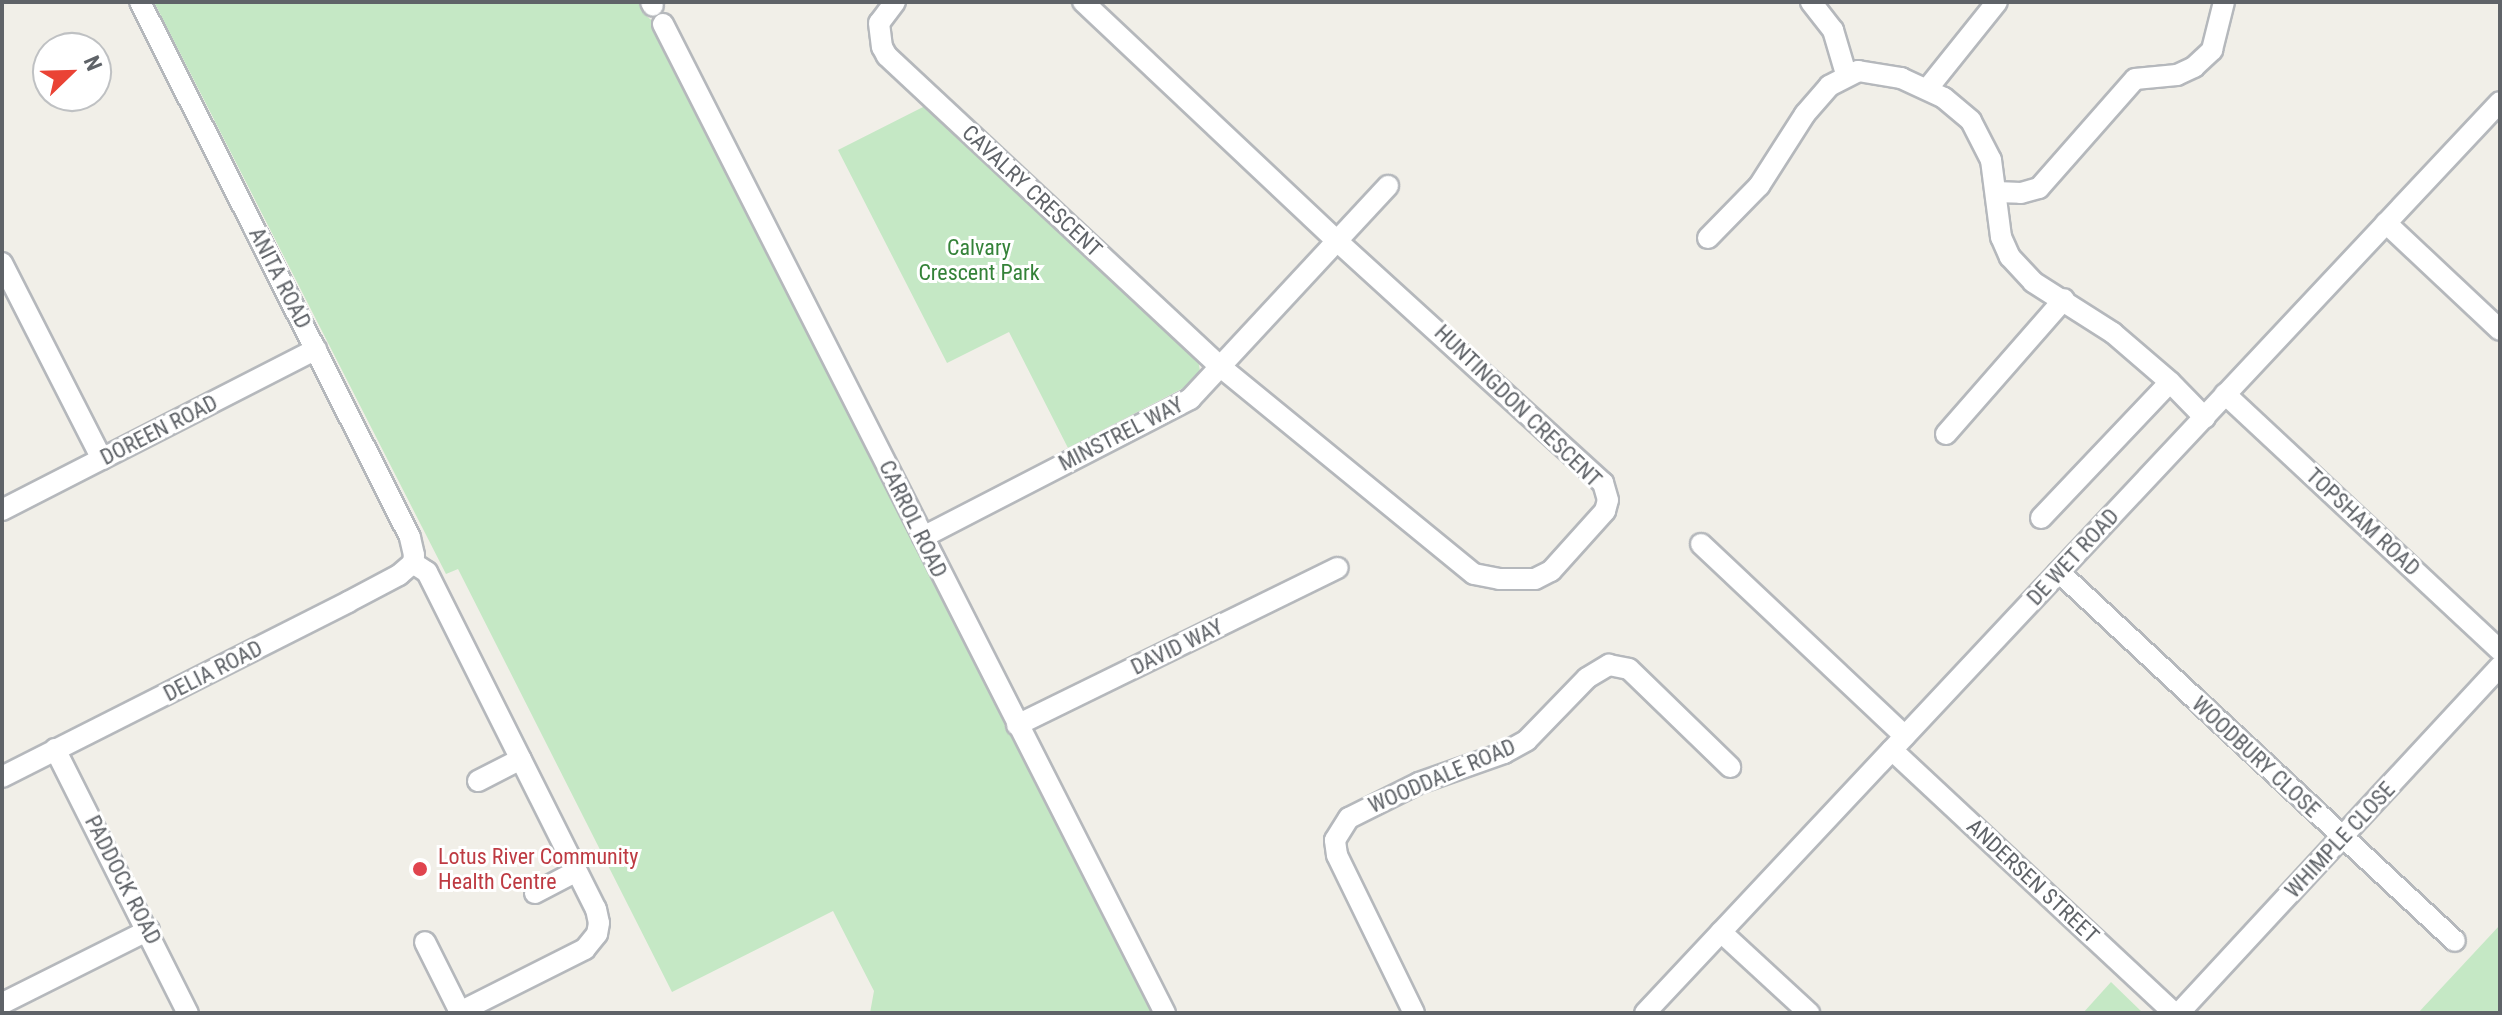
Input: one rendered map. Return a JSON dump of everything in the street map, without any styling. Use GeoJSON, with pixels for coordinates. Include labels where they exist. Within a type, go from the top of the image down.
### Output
{"type":"FeatureCollection","features":[{"type":"Feature","properties":{"kind":"street","name":"ANITA ROAD"},"geometry":{"type":"LineString","coordinates":[[140,2],[410,537],[414,559],[427,572],[596,909],[599,923],[592,942],[460,1012],[425,942]]}},
{"type":"Feature","properties":{"kind":"street","name":"CAVALRY CRESCENT"},"geometry":{"type":"LineString","coordinates":[[895,2],[879,23],[882,47],[887,56],[1222,368]]}},
{"type":"Feature","properties":{"kind":"street"},"geometry":{"type":"LineString","coordinates":[[1083,2],[1337,241]]}},
{"type":"Feature","properties":{"kind":"street"},"geometry":{"type":"LineString","coordinates":[[1811,2],[1833,30],[1846,74]]}},
{"type":"Feature","properties":{"kind":"street"},"geometry":{"type":"LineString","coordinates":[[1928,88],[1997,2]]}},
{"type":"Feature","properties":{"kind":"street"},"geometry":{"type":"LineString","coordinates":[[1996,192],[2021,193],[2039,188],[2135,79],[2177,75],[2194,67],[2212,50],[2224,2]]}},
{"type":"Feature","properties":{"kind":"street","name":"CARROL ROAD"},"geometry":{"type":"LineString","coordinates":[[656,11],[1165,1013]]}},
{"type":"Feature","properties":{"kind":"street"},"geometry":{"type":"LineString","coordinates":[[1708,238],[1759,186],[1819,96],[1846,74],[1870,72],[1928,88],[1971,121],[1991,160],[2001,237],[2010,257],[2033,282],[2113,333],[2170,382],[2205,418]]}},
{"type":"Feature","properties":{"kind":"street","name":"DE WET ROAD"},"geometry":{"type":"LineString","coordinates":[[1645,1013],[2500,102]]}},
{"type":"Feature","properties":{"kind":"street","name":"MINSTREL WAY"},"geometry":{"type":"LineString","coordinates":[[923,537],[1190,399],[1388,186]]}},
{"type":"Feature","properties":{"kind":"street"},"geometry":{"type":"LineString","coordinates":[[2386,223],[2500,330]]}},
{"type":"Feature","properties":{"kind":"street","name":"HUNTINGDON CRESCENT"},"geometry":{"type":"LineString","coordinates":[[1222,368],[1474,574],[1499,579],[1535,579],[1559,562],[1605,511],[1608,500],[1603,483],[1337,241]]}},
{"type":"Feature","properties":{"kind":"street"},"geometry":{"type":"LineString","coordinates":[[2,263],[102,459]]}},
{"type":"Feature","properties":{"kind":"street"},"geometry":{"type":"LineString","coordinates":[[1946,434],[2064,299]]}},
{"type":"Feature","properties":{"kind":"street","name":"DOREEN ROAD"},"geometry":{"type":"LineString","coordinates":[[2,510],[316,349]]}},
{"type":"Feature","properties":{"kind":"street"},"geometry":{"type":"LineString","coordinates":[[2041,518],[2170,382]]}},
{"type":"Feature","properties":{"kind":"street","name":"TOPSHAM ROAD"},"geometry":{"type":"LineString","coordinates":[[2225,394],[2500,650]]}},
{"type":"Feature","properties":{"kind":"street","name":"ANDERSEN STREET"},"geometry":{"type":"LineString","coordinates":[[1701,544],[1898,743],[2177,1013]]}},
{"type":"Feature","properties":{"kind":"street","name":"DELIA ROAD"},"geometry":{"type":"LineString","coordinates":[[2,777],[348,602],[414,559]]}},
{"type":"Feature","properties":{"kind":"street","name":"DAVID WAY"},"geometry":{"type":"LineString","coordinates":[[1017,725],[1338,568]]}},
{"type":"Feature","properties":{"kind":"street","name":"WOODBURY CLOSE"},"geometry":{"type":"LineString","coordinates":[[2059,572],[2455,941]]}},
{"type":"Feature","properties":{"kind":"street","name":"WOODDALE ROAD"},"geometry":{"type":"LineString","coordinates":[[1414,1013],[1337,855],[1335,840],[1340,828],[1363,808],[1419,783],[1504,753],[1554,716],[1596,672],[1609,665],[1622,666],[1730,767]]}},
{"type":"Feature","properties":{"kind":"street","name":"WHIMPLE CLOSE"},"geometry":{"type":"LineString","coordinates":[[2177,1013],[2500,666]]}},
{"type":"Feature","properties":{"kind":"street","name":"PADDOCK ROAD"},"geometry":{"type":"LineString","coordinates":[[55,749],[149,930],[188,1013]]}},
{"type":"Feature","properties":{"kind":"street"},"geometry":{"type":"LineString","coordinates":[[478,781],[521,759]]}},
{"type":"Feature","properties":{"kind":"street"},"geometry":{"type":"LineString","coordinates":[[535,893],[577,871]]}},
{"type":"Feature","properties":{"kind":"street"},"geometry":{"type":"LineString","coordinates":[[5,1002],[149,930]]}},
{"type":"Feature","properties":{"kind":"street"},"geometry":{"type":"LineString","coordinates":[[1721,932],[1809,1013]]}},
{"type":"Feature","properties":{"kind":"green space"},"geometry":{"type":"Polygon","coordinates":[[[154,2],[638,2],[644,14],[656,24],[897,496],[898,513],[1153,1013],[870,1013],[874,991],[833,911],[672,992],[458,569],[446,574],[154,2]]]}},
{"type":"Feature","properties":{"kind":"green space","name":"Calvary Crescent Park"},"geometry":{"type":"Polygon","coordinates":[[[927,105],[1198,359],[1200,371],[1189,385],[1068,448],[1009,332],[947,363],[838,150],[927,105]]]}},
{"type":"Feature","properties":{"kind":"green space"},"geometry":{"type":"Polygon","coordinates":[[[2500,925],[2500,1013],[2418,1013],[2500,925]]]}},
{"type":"Feature","properties":{"kind":"green space"},"geometry":{"type":"Polygon","coordinates":[[[2111,982],[2143,1013],[2083,1013],[2111,982]]]}},
{"type":"Feature","properties":{"kind":"place","name":"Lotus River Community Health Centre"},"geometry":{"type":"Point","coordinates":[420,869]}}]}
